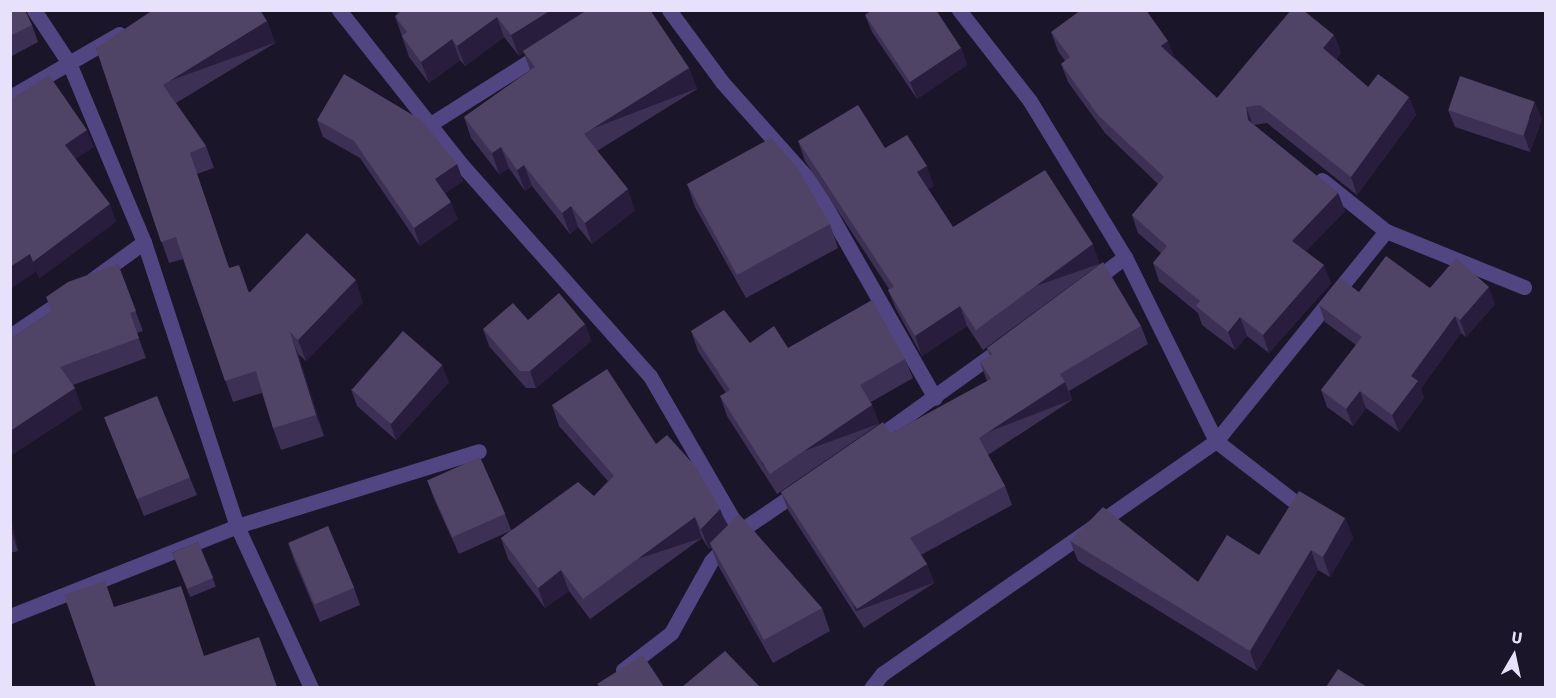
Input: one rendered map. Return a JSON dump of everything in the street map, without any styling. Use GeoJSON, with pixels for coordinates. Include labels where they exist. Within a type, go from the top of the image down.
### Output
{"type":"FeatureCollection","features":[{"type":"Feature","properties":{"kind":"street"},"geometry":{"type":"LineString","coordinates":[[34,10],[69,63],[144,242],[237,526],[311,687]]}},
{"type":"Feature","properties":{"kind":"street"},"geometry":{"type":"LineString","coordinates":[[339,10],[429,125],[650,376],[740,531]]}},
{"type":"Feature","properties":{"kind":"street"},"geometry":{"type":"LineString","coordinates":[[669,10],[722,82],[813,184],[935,398]]}},
{"type":"Feature","properties":{"kind":"street"},"geometry":{"type":"LineString","coordinates":[[959,10],[1030,101],[1125,257],[1216,441],[1295,502]]}},
{"type":"Feature","properties":{"kind":"street"},"geometry":{"type":"LineString","coordinates":[[10,97],[139,22]]}},
{"type":"Feature","properties":{"kind":"street"},"geometry":{"type":"LineString","coordinates":[[429,125],[564,40]]}},
{"type":"Feature","properties":{"kind":"street"},"geometry":{"type":"LineString","coordinates":[[1306,167],[1386,231],[1524,287]]}},
{"type":"Feature","properties":{"kind":"street"},"geometry":{"type":"LineString","coordinates":[[871,687],[882,674],[1216,441],[1386,231]]}},
{"type":"Feature","properties":{"kind":"street"},"geometry":{"type":"LineString","coordinates":[[10,336],[144,242]]}},
{"type":"Feature","properties":{"kind":"street"},"geometry":{"type":"LineString","coordinates":[[1077,292],[1125,257]]}},
{"type":"Feature","properties":{"kind":"street"},"geometry":{"type":"LineString","coordinates":[[857,451],[935,398],[1011,342]]}},
{"type":"Feature","properties":{"kind":"street"},"geometry":{"type":"LineString","coordinates":[[10,616],[237,526],[479,451]]}},
{"type":"Feature","properties":{"kind":"street"},"geometry":{"type":"LineString","coordinates":[[611,679],[672,633],[711,561],[740,531],[818,478]]}},
{"type":"Feature","properties":{"kind":"building"},"geometry":{"type":"Polygon","coordinates":[[[10,10],[25,10],[32,25],[10,36],[10,10]]]}},
{"type":"Feature","properties":{"kind":"building"},"geometry":{"type":"Polygon","coordinates":[[[153,10],[260,10],[267,21],[163,85],[206,146],[190,153],[229,268],[239,265],[249,293],[307,233],[356,280],[298,340],[290,332],[316,415],[273,428],[256,371],[225,381],[176,237],[161,242],[96,48],[153,10]]]}},
{"type":"Feature","properties":{"kind":"building"},"geometry":{"type":"Polygon","coordinates":[[[403,10],[551,10],[511,35],[497,17],[457,46],[452,39],[421,62],[402,36],[407,32],[395,16],[403,10]]]}},
{"type":"Feature","properties":{"kind":"building"},"geometry":{"type":"Polygon","coordinates":[[[587,10],[650,10],[689,68],[584,134],[628,189],[585,223],[571,206],[562,213],[524,165],[517,170],[501,147],[492,153],[464,117],[535,67],[523,51],[587,10]]]}},
{"type":"Feature","properties":{"kind":"building"},"geometry":{"type":"Polygon","coordinates":[[[872,10],[936,10],[961,48],[910,82],[865,15],[872,10]]]}},
{"type":"Feature","properties":{"kind":"building"},"geometry":{"type":"Polygon","coordinates":[[[1081,10],[1146,10],[1168,41],[1161,46],[1217,98],[1291,10],[1303,10],[1334,35],[1323,48],[1368,87],[1378,74],[1409,97],[1351,177],[1260,105],[1246,107],[1248,120],[1338,193],[1292,241],[1324,265],[1263,335],[1240,317],[1228,332],[1196,306],[1200,301],[1153,263],[1167,246],[1132,215],[1164,177],[1098,115],[1061,64],[1070,57],[1051,32],[1081,10]]]}},
{"type":"Feature","properties":{"kind":"building"},"geometry":{"type":"Polygon","coordinates":[[[344,74],[421,120],[457,164],[435,179],[451,202],[414,228],[354,141],[317,120],[344,74]]]}},
{"type":"Feature","properties":{"kind":"building"},"geometry":{"type":"Polygon","coordinates":[[[49,75],[87,130],[65,145],[110,204],[33,262],[30,254],[10,267],[10,100],[49,75]]]}},
{"type":"Feature","properties":{"kind":"building"},"geometry":{"type":"Polygon","coordinates":[[[1460,76],[1535,102],[1523,136],[1448,110],[1460,76]]]}},
{"type":"Feature","properties":{"kind":"building"},"geometry":{"type":"Polygon","coordinates":[[[858,105],[885,148],[907,135],[927,166],[917,172],[953,227],[1045,170],[1093,244],[976,330],[960,306],[915,336],[888,290],[894,287],[798,141],[858,105]]]}},
{"type":"Feature","properties":{"kind":"building"},"geometry":{"type":"Polygon","coordinates":[[[771,138],[796,166],[830,224],[737,275],[687,184],[771,138]]]}},
{"type":"Feature","properties":{"kind":"building"},"geometry":{"type":"Polygon","coordinates":[[[1386,256],[1430,288],[1456,258],[1489,287],[1460,320],[1455,316],[1411,376],[1418,381],[1392,415],[1360,391],[1346,409],[1321,390],[1362,337],[1319,305],[1340,278],[1359,292],[1386,256]]]}},
{"type":"Feature","properties":{"kind":"building"},"geometry":{"type":"Polygon","coordinates":[[[1103,262],[1141,326],[1060,374],[1065,382],[979,438],[1005,486],[910,538],[927,564],[857,609],[781,492],[883,422],[890,434],[991,379],[980,362],[992,354],[987,348],[1103,262]]]}},
{"type":"Feature","properties":{"kind":"building"},"geometry":{"type":"Polygon","coordinates":[[[118,264],[136,311],[130,313],[139,338],[60,367],[75,388],[10,431],[10,339],[52,311],[46,297],[68,282],[118,264]]]}},
{"type":"Feature","properties":{"kind":"building"},"geometry":{"type":"Polygon","coordinates":[[[559,293],[585,324],[530,371],[520,371],[483,329],[513,303],[528,320],[559,293]]]}},
{"type":"Feature","properties":{"kind":"building"},"geometry":{"type":"Polygon","coordinates":[[[872,300],[905,359],[860,385],[872,405],[770,474],[720,396],[730,390],[691,331],[724,310],[750,343],[774,326],[788,348],[872,300]]]}},
{"type":"Feature","properties":{"kind":"building"},"geometry":{"type":"Polygon","coordinates":[[[403,331],[442,365],[391,424],[352,390],[403,331]]]}},
{"type":"Feature","properties":{"kind":"building"},"geometry":{"type":"Polygon","coordinates":[[[607,369],[656,444],[667,435],[696,467],[720,509],[701,529],[695,517],[583,599],[561,570],[538,588],[501,538],[578,482],[594,496],[614,476],[552,405],[607,369]]]}},
{"type":"Feature","properties":{"kind":"building"},"geometry":{"type":"Polygon","coordinates":[[[157,396],[190,478],[137,499],[104,417],[157,396]]]}},
{"type":"Feature","properties":{"kind":"building"},"geometry":{"type":"Polygon","coordinates":[[[480,457],[505,514],[452,537],[427,481],[480,457]]]}},
{"type":"Feature","properties":{"kind":"building"},"geometry":{"type":"Polygon","coordinates":[[[1299,491],[1345,518],[1323,557],[1311,550],[1250,651],[1070,541],[1103,507],[1198,582],[1227,535],[1259,555],[1299,491]]]}},
{"type":"Feature","properties":{"kind":"building"},"geometry":{"type":"Polygon","coordinates":[[[739,514],[822,608],[764,640],[710,543],[739,514]]]}},
{"type":"Feature","properties":{"kind":"building"},"geometry":{"type":"Polygon","coordinates":[[[328,526],[354,588],[315,604],[288,543],[328,526]]]}},
{"type":"Feature","properties":{"kind":"building"},"geometry":{"type":"Polygon","coordinates":[[[198,542],[213,578],[187,589],[172,553],[198,542]]]}},
{"type":"Feature","properties":{"kind":"building"},"geometry":{"type":"Polygon","coordinates":[[[105,581],[114,607],[181,586],[204,656],[259,637],[277,687],[96,687],[64,595],[105,581]]]}},
{"type":"Feature","properties":{"kind":"building"},"geometry":{"type":"Polygon","coordinates":[[[725,651],[760,687],[682,687],[725,651]]]}},
{"type":"Feature","properties":{"kind":"building"},"geometry":{"type":"Polygon","coordinates":[[[643,655],[664,687],[600,687],[597,684],[643,655]]]}},
{"type":"Feature","properties":{"kind":"building"},"geometry":{"type":"Polygon","coordinates":[[[1338,669],[1367,687],[1326,687],[1338,669]]]}}]}
